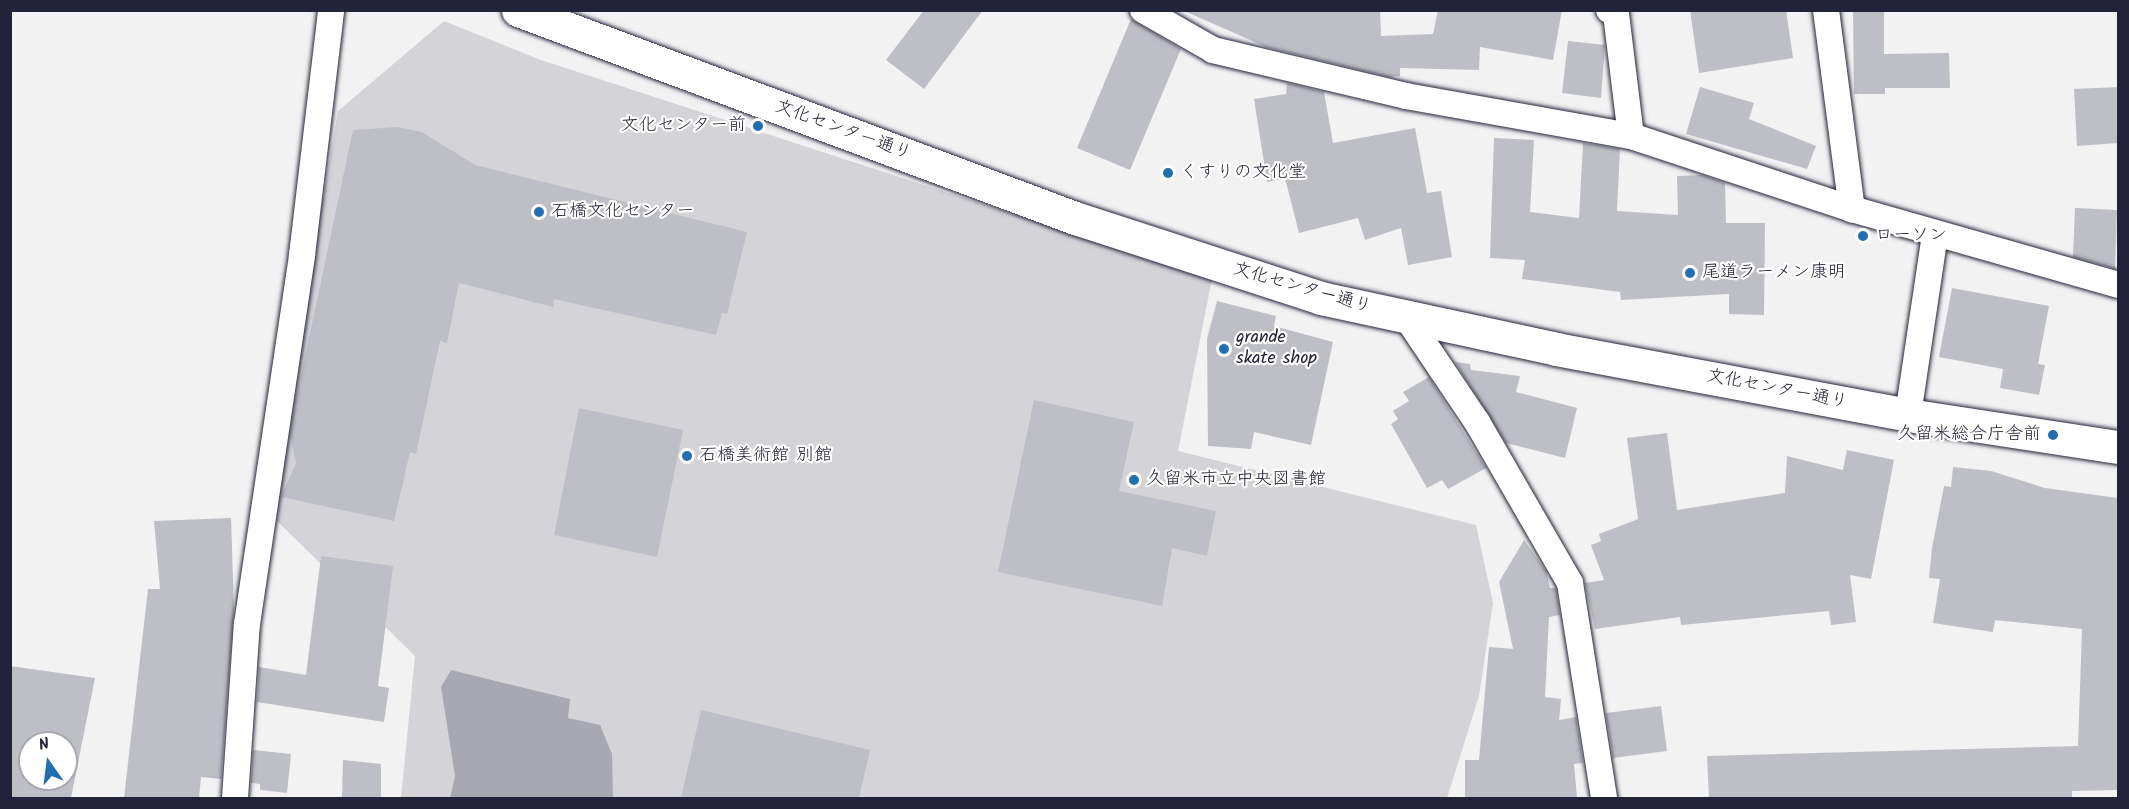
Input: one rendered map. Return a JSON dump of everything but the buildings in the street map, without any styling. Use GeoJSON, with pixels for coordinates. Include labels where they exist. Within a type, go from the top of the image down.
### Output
{"type":"FeatureCollection","features":[{"type":"Feature","properties":{"kind":"highway","name":"文化センター通り"},"geometry":{"type":"LineString","coordinates":[[518,10],[1075,218],[1322,298],[1407,318],[1908,415],[2118,447]]}},
{"type":"Feature","properties":{"kind":"street"},"geometry":{"type":"LineString","coordinates":[[235,798],[247,624],[302,255],[331,10]]}},
{"type":"Feature","properties":{"kind":"street"},"geometry":{"type":"LineString","coordinates":[[1143,10],[1213,50],[1406,96],[1630,136],[1852,209],[2118,285]]}},
{"type":"Feature","properties":{"kind":"street"},"geometry":{"type":"LineString","coordinates":[[1609,10],[1616,14],[1630,136]]}},
{"type":"Feature","properties":{"kind":"street"},"geometry":{"type":"LineString","coordinates":[[1826,10],[1852,209]]}},
{"type":"Feature","properties":{"kind":"street"},"geometry":{"type":"LineString","coordinates":[[1908,415],[1935,234]]}},
{"type":"Feature","properties":{"kind":"street"},"geometry":{"type":"LineString","coordinates":[[1407,318],[1477,422],[1570,583],[1604,798]]}},
{"type":"Feature","properties":{"kind":"shaded area"},"geometry":{"type":"Polygon","coordinates":[[[444,21],[541,60],[1212,279],[1178,451],[1476,525],[1493,603],[1479,696],[1447,798],[401,798],[415,656],[276,520],[303,316],[338,111],[444,21]]]}},
{"type":"Feature","properties":{"kind":"shaded area"},"geometry":{"type":"Polygon","coordinates":[[[451,670],[570,699],[568,718],[600,725],[612,754],[613,798],[450,798],[455,776],[441,687],[451,670]]]}},
{"type":"Feature","properties":{"kind":"place","name":"文化センター前"},"geometry":{"type":"Point","coordinates":[758,126]}},
{"type":"Feature","properties":{"kind":"place","name":"くすりの文化堂"},"geometry":{"type":"Point","coordinates":[1168,173]}},
{"type":"Feature","properties":{"kind":"place","name":"石橋文化センター"},"geometry":{"type":"Point","coordinates":[539,212]}},
{"type":"Feature","properties":{"kind":"place","name":"ローソン"},"geometry":{"type":"Point","coordinates":[1863,236]}},
{"type":"Feature","properties":{"kind":"place","name":"尾道ラーメン康明"},"geometry":{"type":"Point","coordinates":[1690,273]}},
{"type":"Feature","properties":{"kind":"place","name":"grande skate shop"},"geometry":{"type":"Point","coordinates":[1224,349]}},
{"type":"Feature","properties":{"kind":"place","name":"久留米総合庁舎前"},"geometry":{"type":"Point","coordinates":[2053,435]}},
{"type":"Feature","properties":{"kind":"place","name":"石橋美術館 別館"},"geometry":{"type":"Point","coordinates":[687,456]}},
{"type":"Feature","properties":{"kind":"place","name":"久留米市立中央図書館"},"geometry":{"type":"Point","coordinates":[1134,480]}}]}
